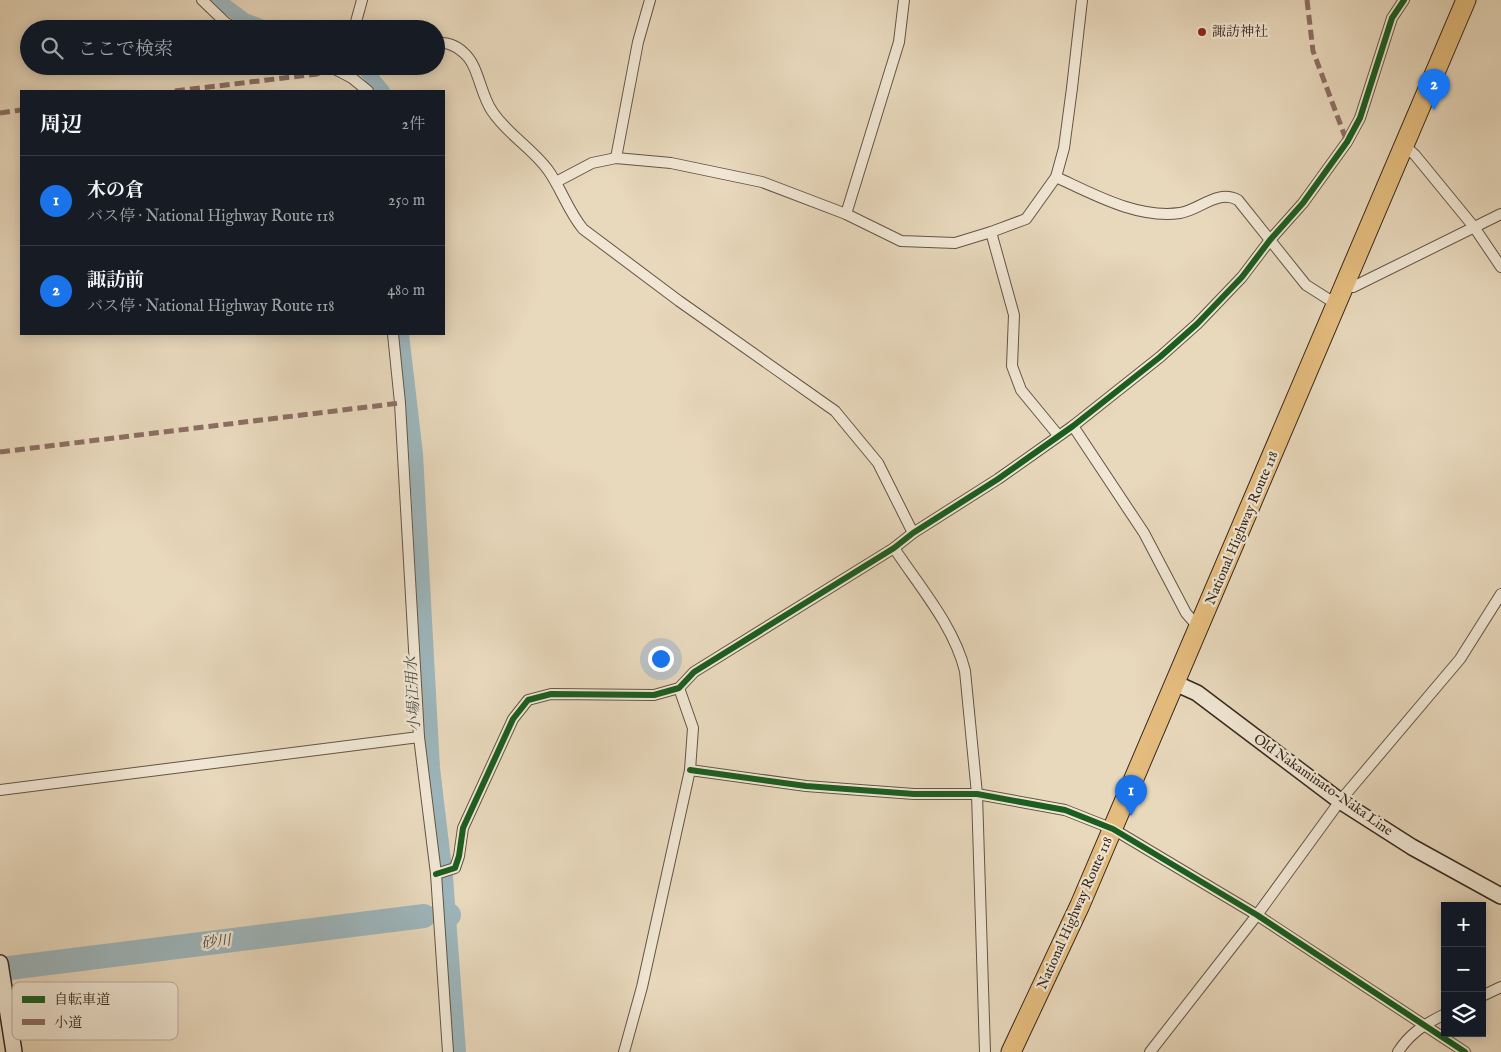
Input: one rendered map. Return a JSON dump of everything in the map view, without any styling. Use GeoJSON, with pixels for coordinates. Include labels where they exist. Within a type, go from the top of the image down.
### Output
{"type":"FeatureCollection","features":[{"type":"Feature","properties":{"kind":"highway","name":"National Highway Route 118"},"geometry":{"type":"LineString","coordinates":[[1011,1052],[1046,982],[1200,628],[1466,0]]}},
{"type":"Feature","properties":{"kind":"street"},"geometry":{"type":"LineString","coordinates":[[202,0],[223,20]]}},
{"type":"Feature","properties":{"kind":"street"},"geometry":{"type":"LineString","coordinates":[[356,20],[362,0]]}},
{"type":"Feature","properties":{"kind":"street"},"geometry":{"type":"LineString","coordinates":[[616,158],[638,42],[650,0]]}},
{"type":"Feature","properties":{"kind":"street"},"geometry":{"type":"LineString","coordinates":[[846,214],[898,42],[904,0]]}},
{"type":"Feature","properties":{"kind":"street"},"geometry":{"type":"LineString","coordinates":[[556,182],[592,163],[616,158],[671,163],[762,182],[846,214],[901,241],[955,243],[991,232],[1026,219],[1056,177],[1064,148],[1082,0]]}},
{"type":"Feature","properties":{"kind":"street"},"geometry":{"type":"LineString","coordinates":[[444,872],[460,856],[463,828],[513,719],[528,700],[551,694],[654,695],[679,688],[694,672],[894,548],[912,533],[998,479],[1073,426],[1110,394],[1160,357],[1197,324],[1242,277],[1270,240],[1303,203],[1347,142],[1360,118],[1392,18],[1404,0]]}},
{"type":"Feature","properties":{"kind":"street"},"geometry":{"type":"LineString","coordinates":[[445,45],[455,46],[465,54],[473,65],[482,97],[492,113],[505,128],[534,154],[556,182],[574,218],[583,229],[679,301],[835,411],[878,463],[912,533]]}},
{"type":"Feature","properties":{"kind":"street"},"geometry":{"type":"LineString","coordinates":[[346,75],[367,90]]}},
{"type":"Feature","properties":{"kind":"street"},"geometry":{"type":"LineString","coordinates":[[1405,146],[1415,155],[1474,227],[1501,267]]}},
{"type":"Feature","properties":{"kind":"street"},"geometry":{"type":"LineString","coordinates":[[1056,177],[1104,200],[1158,212],[1182,213],[1221,196],[1230,196],[1238,200],[1306,285],[1336,304]]}},
{"type":"Feature","properties":{"kind":"street"},"geometry":{"type":"LineString","coordinates":[[1345,286],[1353,287],[1501,214]]}},
{"type":"Feature","properties":{"kind":"street"},"geometry":{"type":"LineString","coordinates":[[991,232],[1014,315],[1012,366],[1022,390],[1058,435]]}},
{"type":"Feature","properties":{"kind":"street"},"geometry":{"type":"LineString","coordinates":[[393,335],[400,403],[419,736],[444,872],[448,1052]]}},
{"type":"Feature","properties":{"kind":"street"},"geometry":{"type":"LineString","coordinates":[[1073,426],[1144,534],[1186,613],[1200,628]]}},
{"type":"Feature","properties":{"kind":"street"},"geometry":{"type":"LineString","coordinates":[[894,548],[950,634],[961,654],[965,672],[978,794],[985,1052]]}},
{"type":"Feature","properties":{"kind":"street"},"geometry":{"type":"LineString","coordinates":[[1150,1052],[1257,915],[1340,800],[1460,659],[1501,594]]}},
{"type":"Feature","properties":{"kind":"street","name":"Old Nakaminato-Naka Line"},"geometry":{"type":"LineString","coordinates":[[1175,683],[1196,693],[1340,800],[1412,847],[1501,896]]}},
{"type":"Feature","properties":{"kind":"street"},"geometry":{"type":"LineString","coordinates":[[624,1052],[642,987],[690,770],[693,728],[679,688]]}},
{"type":"Feature","properties":{"kind":"street"},"geometry":{"type":"LineString","coordinates":[[0,790],[419,736]]}},
{"type":"Feature","properties":{"kind":"street"},"geometry":{"type":"LineString","coordinates":[[690,770],[806,786],[914,794],[978,794],[1065,810],[1113,829],[1257,915],[1465,1052]]}},
{"type":"Feature","properties":{"kind":"street"},"geometry":{"type":"LineString","coordinates":[[0,963],[12,1039]]}},
{"type":"Feature","properties":{"kind":"street"},"geometry":{"type":"LineString","coordinates":[[1486,994],[1501,987]]}},
{"type":"Feature","properties":{"kind":"street"},"geometry":{"type":"LineString","coordinates":[[1398,1052],[1407,1038],[1422,1025],[1441,1016]]}},
{"type":"Feature","properties":{"kind":"waterway","name":"小場江用水"},"geometry":{"type":"LineString","coordinates":[[218,0],[245,20]]}},
{"type":"Feature","properties":{"kind":"waterway","name":"小場江用水"},"geometry":{"type":"LineString","coordinates":[[370,75],[382,90]]}},
{"type":"Feature","properties":{"kind":"waterway","name":"小場江用水"},"geometry":{"type":"LineString","coordinates":[[402,335],[416,454],[433,768],[446,877],[459,1052]]}},
{"type":"Feature","properties":{"kind":"waterway","name":"小場江用水"},"geometry":{"type":"LineString","coordinates":[[443,915],[449,915]]}},
{"type":"Feature","properties":{"kind":"waterway","name":"砂川"},"geometry":{"type":"LineString","coordinates":[[9,968],[424,916]]}},
{"type":"Feature","properties":{"kind":"marked path"},"geometry":{"type":"LineString","coordinates":[[1307,0],[1313,51],[1347,142]]}},
{"type":"Feature","properties":{"kind":"marked path"},"geometry":{"type":"LineString","coordinates":[[183,90],[309,75]]}},
{"type":"Feature","properties":{"kind":"marked path"},"geometry":{"type":"LineString","coordinates":[[0,113],[20,110]]}},
{"type":"Feature","properties":{"kind":"marked path"},"geometry":{"type":"LineString","coordinates":[[0,452],[400,403]]}},
{"type":"Feature","properties":{"kind":"cycle path"},"geometry":{"type":"LineString","coordinates":[[436,874],[455,868],[459,856],[463,828],[513,719],[528,700],[551,694],[654,695],[679,688],[694,672],[894,548],[913,533],[998,479],[1073,426],[1160,357],[1197,324],[1242,277],[1270,240],[1303,203],[1347,142],[1360,118],[1392,18],[1404,0]]}},
{"type":"Feature","properties":{"kind":"cycle path"},"geometry":{"type":"LineString","coordinates":[[690,770],[806,786],[914,794],[977,794],[1065,810],[1113,829],[1257,915],[1465,1052]]}},
{"type":"Feature","properties":{"kind":"place","name":"諏訪神社"},"geometry":{"type":"Point","coordinates":[1202,32]}},
{"type":"Feature","properties":{"kind":"place","name":"諏訪前"},"geometry":{"type":"Point","coordinates":[1434,110]}},
{"type":"Feature","properties":{"kind":"place","name":"木の倉"},"geometry":{"type":"Point","coordinates":[1131,816]}}]}
